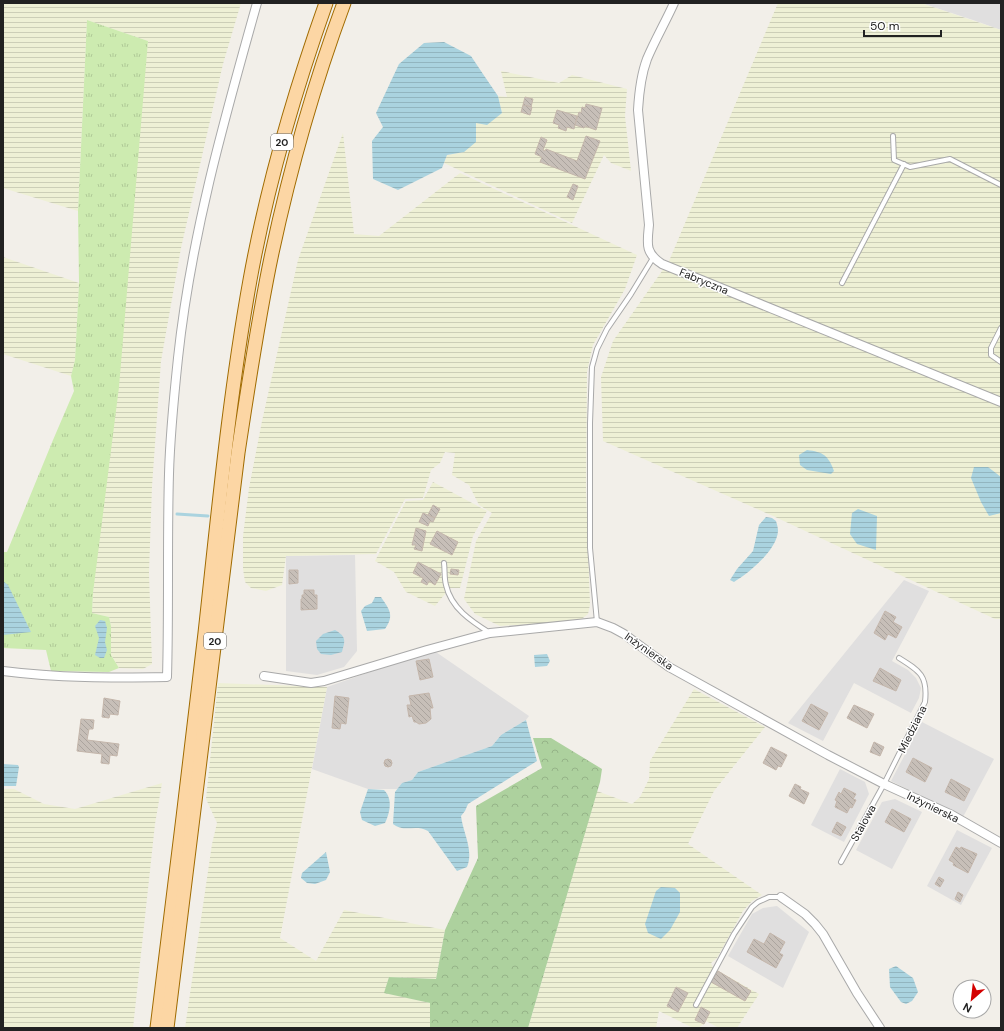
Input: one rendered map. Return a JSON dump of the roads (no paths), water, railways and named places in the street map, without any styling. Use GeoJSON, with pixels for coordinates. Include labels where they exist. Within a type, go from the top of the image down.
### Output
{"type":"FeatureCollection","features":[{"type":"Feature","properties":{"kind":"main road","name":"20"},"geometry":{"type":"LineString","coordinates":[[157,1028],[218,507],[250,278],[286,125],[325,5]]}},
{"type":"Feature","properties":{"kind":"main road","name":"20"},"geometry":{"type":"LineString","coordinates":[[167,1028],[235,477],[252,365],[280,218],[310,104],[344,5]]}},
{"type":"Feature","properties":{"kind":"street"},"geometry":{"type":"LineString","coordinates":[[3,671],[36,675],[115,678],[168,677],[169,473],[178,356],[191,266],[206,190],[257,3]]}},
{"type":"Feature","properties":{"kind":"street"},"geometry":{"type":"LineString","coordinates":[[653,258],[647,244],[648,225],[639,118],[639,100],[641,80],[648,59],[674,3]]}},
{"type":"Feature","properties":{"kind":"street","name":"Fabryczna"},"geometry":{"type":"LineString","coordinates":[[653,258],[662,264],[1001,402]]}},
{"type":"Feature","properties":{"kind":"street","name":"Inżynierska"},"geometry":{"type":"LineString","coordinates":[[264,676],[311,683],[324,681],[490,633],[598,622],[624,634],[688,678],[828,756],[952,816],[1001,844]]}},
{"type":"Feature","properties":{"kind":"street"},"geometry":{"type":"LineString","coordinates":[[781,897],[805,914],[823,934],[857,993],[880,1028]]}},
{"type":"Feature","properties":{"kind":"lane"},"geometry":{"type":"LineString","coordinates":[[893,136],[894,160],[910,167],[950,159],[1001,185]]}},
{"type":"Feature","properties":{"kind":"lane"},"geometry":{"type":"LineString","coordinates":[[842,283],[904,164]]}},
{"type":"Feature","properties":{"kind":"lane"},"geometry":{"type":"LineString","coordinates":[[598,622],[590,548],[590,423],[592,367],[597,349],[607,328],[631,294],[653,258]]}},
{"type":"Feature","properties":{"kind":"lane"},"geometry":{"type":"LineString","coordinates":[[1001,328],[991,348],[991,355],[1001,362]]}},
{"type":"Feature","properties":{"kind":"lane"},"geometry":{"type":"LineString","coordinates":[[444,563],[446,585],[454,604],[474,623],[490,633]]}},
{"type":"Feature","properties":{"kind":"lane","name":"Miedziana"},"geometry":{"type":"LineString","coordinates":[[884,784],[925,702],[926,690],[923,676],[912,666],[899,658]]}},
{"type":"Feature","properties":{"kind":"lane","name":"Stalowa"},"geometry":{"type":"LineString","coordinates":[[841,862],[884,784]]}},
{"type":"Feature","properties":{"kind":"lane"},"geometry":{"type":"LineString","coordinates":[[696,1005],[734,934],[752,907],[758,902],[769,897],[781,897]]}},
{"type":"Feature","properties":{"kind":"water"},"geometry":{"type":"Polygon","coordinates":[[[444,42],[471,56],[498,96],[502,113],[487,125],[476,123],[476,142],[464,152],[447,155],[442,168],[398,190],[373,179],[372,141],[383,127],[376,113],[399,64],[424,43],[444,42]]]}},
{"type":"Feature","properties":{"kind":"water"},"geometry":{"type":"Polygon","coordinates":[[[807,450],[824,455],[830,461],[834,471],[831,474],[807,470],[800,465],[799,455],[807,450]]]}},
{"type":"Feature","properties":{"kind":"water"},"geometry":{"type":"Polygon","coordinates":[[[974,467],[988,467],[1001,477],[1001,513],[989,516],[981,502],[971,478],[974,467]]]}},
{"type":"Feature","properties":{"kind":"water"},"geometry":{"type":"Polygon","coordinates":[[[858,509],[877,516],[876,550],[857,544],[850,534],[852,513],[858,509]]]}},
{"type":"Feature","properties":{"kind":"water"},"geometry":{"type":"Polygon","coordinates":[[[766,517],[772,518],[776,521],[777,525],[778,531],[773,546],[768,553],[747,573],[734,582],[730,580],[737,569],[753,551],[759,525],[766,517]]]}},
{"type":"Feature","properties":{"kind":"water"},"geometry":{"type":"Polygon","coordinates":[[[3,581],[8,585],[31,632],[3,635],[3,581]]]}},
{"type":"Feature","properties":{"kind":"water"},"geometry":{"type":"Polygon","coordinates":[[[375,597],[381,597],[390,612],[390,620],[385,629],[367,631],[361,611],[365,606],[372,603],[375,597]]]}},
{"type":"Feature","properties":{"kind":"water"},"geometry":{"type":"Polygon","coordinates":[[[100,620],[105,621],[107,628],[105,642],[107,650],[104,658],[100,658],[95,655],[99,638],[95,626],[100,620]]]}},
{"type":"Feature","properties":{"kind":"water"},"geometry":{"type":"Polygon","coordinates":[[[335,630],[342,635],[344,640],[342,652],[331,655],[321,654],[317,649],[316,641],[323,634],[335,630]]]}},
{"type":"Feature","properties":{"kind":"water"},"geometry":{"type":"Polygon","coordinates":[[[547,654],[550,661],[547,666],[535,667],[534,655],[547,654]]]}},
{"type":"Feature","properties":{"kind":"water"},"geometry":{"type":"Polygon","coordinates":[[[526,720],[537,761],[468,804],[461,816],[469,848],[469,861],[467,867],[457,871],[428,831],[419,828],[397,827],[393,824],[395,792],[402,783],[412,780],[418,772],[492,746],[501,735],[526,720]]]}},
{"type":"Feature","properties":{"kind":"water"},"geometry":{"type":"Polygon","coordinates":[[[3,764],[18,765],[16,786],[3,786],[3,764]]]}},
{"type":"Feature","properties":{"kind":"water"},"geometry":{"type":"Polygon","coordinates":[[[368,789],[384,790],[389,797],[390,806],[385,823],[375,826],[362,820],[360,812],[368,789]]]}},
{"type":"Feature","properties":{"kind":"water"},"geometry":{"type":"Polygon","coordinates":[[[326,852],[330,872],[326,880],[315,884],[307,883],[301,878],[302,873],[326,852]]]}},
{"type":"Feature","properties":{"kind":"water"},"geometry":{"type":"Polygon","coordinates":[[[661,887],[675,888],[680,893],[680,912],[670,930],[661,939],[648,933],[645,924],[656,891],[661,887]]]}},
{"type":"Feature","properties":{"kind":"water"},"geometry":{"type":"Polygon","coordinates":[[[896,966],[913,978],[918,992],[912,1001],[906,1004],[901,1002],[890,987],[889,969],[896,966]]]}},
{"type":"Feature","properties":{"kind":"waterway"},"geometry":{"type":"LineString","coordinates":[[177,514],[208,516]]}}]}
